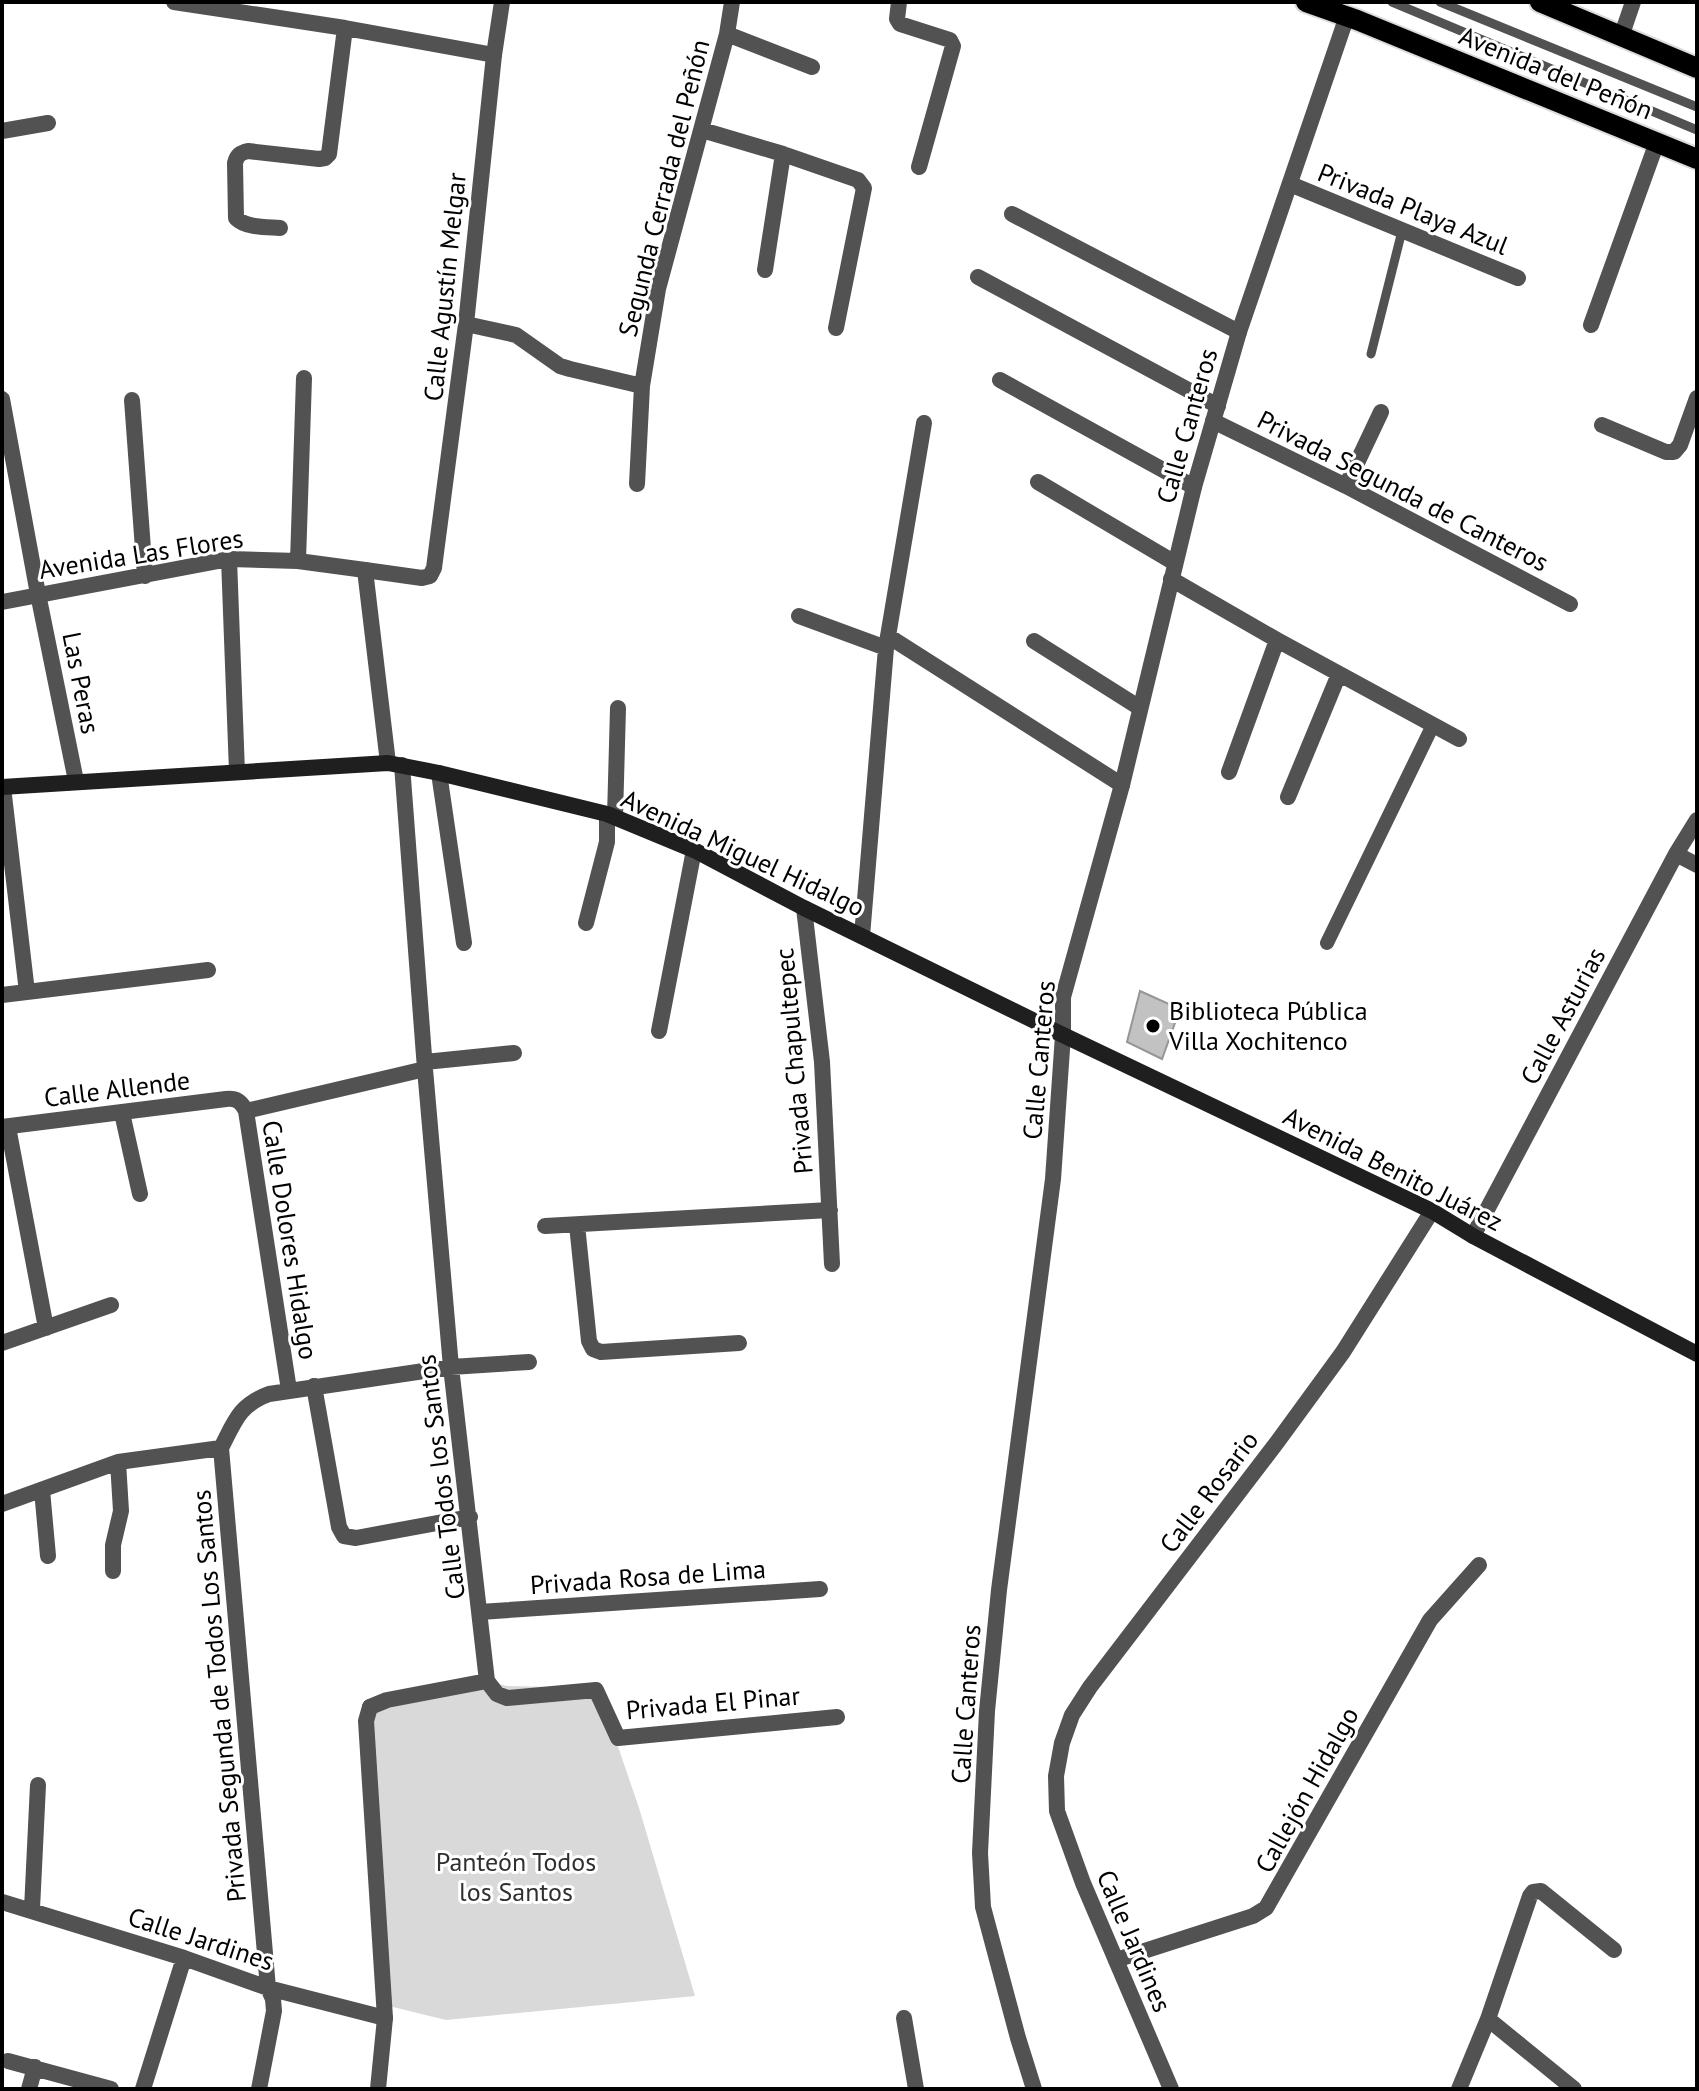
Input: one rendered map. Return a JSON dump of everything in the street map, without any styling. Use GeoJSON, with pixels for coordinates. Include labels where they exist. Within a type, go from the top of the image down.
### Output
{"type":"FeatureCollection","features":[{"type":"Feature","properties":{"kind":"main road","name":"Avenida del Peñón"},"geometry":{"type":"LineString","coordinates":[[1309,2],[1348,9],[1697,159]]}},
{"type":"Feature","properties":{"kind":"main road"},"geometry":{"type":"LineString","coordinates":[[1540,2],[1697,68]]}},
{"type":"Feature","properties":{"kind":"main road","name":"Avenida Miguel Hidalgo"},"geometry":{"type":"LineString","coordinates":[[2,787],[395,764],[439,773],[611,815],[694,850],[804,908],[1063,1035]]}},
{"type":"Feature","properties":{"kind":"main road","name":"Avenida Benito Juárez"},"geometry":{"type":"LineString","coordinates":[[1063,1035],[1432,1211],[1473,1236],[1697,1354]]}},
{"type":"Feature","properties":{"kind":"street"},"geometry":{"type":"LineString","coordinates":[[174,2],[494,55]]}},
{"type":"Feature","properties":{"kind":"street","name":"Calle Agustín Melgar"},"geometry":{"type":"LineString","coordinates":[[430,576],[434,568],[466,324],[502,2]]}},
{"type":"Feature","properties":{"kind":"street","name":"Segunda Cerrada del Peñón"},"geometry":{"type":"LineString","coordinates":[[637,484],[642,386],[658,289],[727,34],[732,2]]}},
{"type":"Feature","properties":{"kind":"street"},"geometry":{"type":"LineString","coordinates":[[899,2],[897,19],[900,24],[950,40],[953,46],[919,167]]}},
{"type":"Feature","properties":{"kind":"street"},"geometry":{"type":"LineString","coordinates":[[1621,37],[1633,2]]}},
{"type":"Feature","properties":{"kind":"street","name":"Calle Canteros"},"geometry":{"type":"LineString","coordinates":[[1034,2089],[983,1907],[980,1853],[987,1711],[999,1590],[1053,1179],[1063,997],[1122,785],[1194,487],[1239,332],[1348,9]]}},
{"type":"Feature","properties":{"kind":"street"},"geometry":{"type":"LineString","coordinates":[[280,228],[240,223],[236,218],[237,157],[248,151],[319,159],[329,154],[345,28]]}},
{"type":"Feature","properties":{"kind":"street"},"geometry":{"type":"LineString","coordinates":[[727,34],[812,67]]}},
{"type":"Feature","properties":{"kind":"street"},"geometry":{"type":"LineString","coordinates":[[2,131],[48,123]]}},
{"type":"Feature","properties":{"kind":"street"},"geometry":{"type":"LineString","coordinates":[[702,130],[783,154],[858,180],[864,186],[836,328]]}},
{"type":"Feature","properties":{"kind":"street"},"geometry":{"type":"LineString","coordinates":[[1591,325],[1657,142]]}},
{"type":"Feature","properties":{"kind":"street"},"geometry":{"type":"LineString","coordinates":[[765,270],[783,154]]}},
{"type":"Feature","properties":{"kind":"street","name":"Privada Playa Azul"},"geometry":{"type":"LineString","coordinates":[[1290,184],[1518,278]]}},
{"type":"Feature","properties":{"kind":"street"},"geometry":{"type":"LineString","coordinates":[[1012,214],[1239,332]]}},
{"type":"Feature","properties":{"kind":"street","name":"Privada Segunda de Canteros"},"geometry":{"type":"LineString","coordinates":[[978,277],[1346,486],[1570,604]]}},
{"type":"Feature","properties":{"kind":"street"},"geometry":{"type":"LineString","coordinates":[[466,324],[516,335],[560,366],[642,386]]}},
{"type":"Feature","properties":{"kind":"street"},"geometry":{"type":"LineString","coordinates":[[298,561],[304,378]]}},
{"type":"Feature","properties":{"kind":"street"},"geometry":{"type":"LineString","coordinates":[[1000,380],[1194,487]]}},
{"type":"Feature","properties":{"kind":"street"},"geometry":{"type":"LineString","coordinates":[[1602,425],[1666,452],[1674,452],[1678,449],[1697,398]]}},
{"type":"Feature","properties":{"kind":"street","name":"Las Peras"},"geometry":{"type":"LineString","coordinates":[[2,399],[76,781]]}},
{"type":"Feature","properties":{"kind":"street"},"geometry":{"type":"LineString","coordinates":[[132,400],[145,576]]}},
{"type":"Feature","properties":{"kind":"street"},"geometry":{"type":"LineString","coordinates":[[1346,486],[1381,412]]}},
{"type":"Feature","properties":{"kind":"street"},"geometry":{"type":"LineString","coordinates":[[862,936],[887,642],[924,423]]}},
{"type":"Feature","properties":{"kind":"street"},"geometry":{"type":"LineString","coordinates":[[1038,482],[1277,640],[1459,739]]}},
{"type":"Feature","properties":{"kind":"street"},"geometry":{"type":"LineString","coordinates":[[229,559],[237,772]]}},
{"type":"Feature","properties":{"kind":"street","name":"Avenida Las Flores"},"geometry":{"type":"LineString","coordinates":[[2,602],[229,559],[298,561],[422,578],[430,576]]}},
{"type":"Feature","properties":{"kind":"street","name":"Calle Todos los Santos"},"geometry":{"type":"LineString","coordinates":[[365,570],[395,764],[451,1367],[487,1681]]}},
{"type":"Feature","properties":{"kind":"street"},"geometry":{"type":"LineString","coordinates":[[799,616],[887,642],[1122,785]]}},
{"type":"Feature","properties":{"kind":"street"},"geometry":{"type":"LineString","coordinates":[[1229,772],[1277,640]]}},
{"type":"Feature","properties":{"kind":"street"},"geometry":{"type":"LineString","coordinates":[[1034,641],[1140,708]]}},
{"type":"Feature","properties":{"kind":"street"},"geometry":{"type":"LineString","coordinates":[[1288,797],[1339,674]]}},
{"type":"Feature","properties":{"kind":"street"},"geometry":{"type":"LineString","coordinates":[[586,923],[607,842],[618,708]]}},
{"type":"Feature","properties":{"kind":"street"},"geometry":{"type":"LineString","coordinates":[[1327,943],[1433,725]]}},
{"type":"Feature","properties":{"kind":"street"},"geometry":{"type":"LineString","coordinates":[[439,773],[464,943]]}},
{"type":"Feature","properties":{"kind":"street"},"geometry":{"type":"LineString","coordinates":[[2,787],[27,992]]}},
{"type":"Feature","properties":{"kind":"street","name":"Calle Asturias"},"geometry":{"type":"LineString","coordinates":[[1473,1236],[1697,820]]}},
{"type":"Feature","properties":{"kind":"street"},"geometry":{"type":"LineString","coordinates":[[659,1031],[694,850]]}},
{"type":"Feature","properties":{"kind":"street"},"geometry":{"type":"LineString","coordinates":[[1676,854],[1697,865]]}},
{"type":"Feature","properties":{"kind":"street","name":"Privada Chapultepec"},"geometry":{"type":"LineString","coordinates":[[804,908],[822,1062],[832,1264]]}},
{"type":"Feature","properties":{"kind":"street"},"geometry":{"type":"LineString","coordinates":[[2,995],[208,970]]}},
{"type":"Feature","properties":{"kind":"street","name":"Calle Allende"},"geometry":{"type":"LineString","coordinates":[[5,1127],[233,1098],[242,1106],[425,1065],[514,1053]]}},
{"type":"Feature","properties":{"kind":"street","name":"Calle Dolores Hidalgo"},"geometry":{"type":"LineString","coordinates":[[242,1106],[289,1390]]}},
{"type":"Feature","properties":{"kind":"street"},"geometry":{"type":"LineString","coordinates":[[122,1113],[140,1194]]}},
{"type":"Feature","properties":{"kind":"street"},"geometry":{"type":"LineString","coordinates":[[5,1127],[46,1328]]}},
{"type":"Feature","properties":{"kind":"street","name":"Privada Chapultepec"},"geometry":{"type":"LineString","coordinates":[[545,1226],[830,1210]]}},
{"type":"Feature","properties":{"kind":"street","name":"Calle Rosario"},"geometry":{"type":"LineString","coordinates":[[1057,1811],[1056,1776],[1062,1743],[1072,1715],[1343,1352],[1432,1211]]}},
{"type":"Feature","properties":{"kind":"street"},"geometry":{"type":"LineString","coordinates":[[577,1225],[589,1341],[593,1349],[601,1352],[739,1343]]}},
{"type":"Feature","properties":{"kind":"street"},"geometry":{"type":"LineString","coordinates":[[2,1343],[111,1305]]}},
{"type":"Feature","properties":{"kind":"street"},"geometry":{"type":"LineString","coordinates":[[2,1504],[118,1462],[221,1448],[240,1412],[248,1404],[269,1394],[451,1367],[529,1362]]}},
{"type":"Feature","properties":{"kind":"street"},"geometry":{"type":"LineString","coordinates":[[314,1386],[339,1527],[344,1536],[356,1538],[470,1517]]}},
{"type":"Feature","properties":{"kind":"street","name":"Privada Segunda de Todos Los Santos"},"geometry":{"type":"LineString","coordinates":[[221,1448],[268,1988],[274,2011],[259,2089]]}},
{"type":"Feature","properties":{"kind":"street"},"geometry":{"type":"LineString","coordinates":[[113,1571],[113,1545],[121,1511],[118,1462]]}},
{"type":"Feature","properties":{"kind":"street"},"geometry":{"type":"LineString","coordinates":[[42,1490],[48,1556]]}},
{"type":"Feature","properties":{"kind":"street","name":"Callejón Hidalgo"},"geometry":{"type":"LineString","coordinates":[[1116,1960],[1253,1916],[1266,1908],[1430,1620],[1479,1565]]}},
{"type":"Feature","properties":{"kind":"street","name":"Privada Rosa de Lima"},"geometry":{"type":"LineString","coordinates":[[480,1612],[820,1589]]}},
{"type":"Feature","properties":{"kind":"street"},"geometry":{"type":"LineString","coordinates":[[378,2089],[385,2018],[366,1721],[370,1707],[387,1700],[487,1681]]}},
{"type":"Feature","properties":{"kind":"street","name":"Privada El Pinar"},"geometry":{"type":"LineString","coordinates":[[487,1681],[497,1694],[507,1698],[596,1690],[618,1738],[837,1717]]}},
{"type":"Feature","properties":{"kind":"street"},"geometry":{"type":"LineString","coordinates":[[32,1909],[38,1785]]}},
{"type":"Feature","properties":{"kind":"street","name":"Calle Jardines"},"geometry":{"type":"LineString","coordinates":[[1057,1811],[1083,1883],[1171,2089]]}},
{"type":"Feature","properties":{"kind":"street"},"geometry":{"type":"LineString","coordinates":[[1459,2089],[1488,2019],[1533,1892],[1541,1891],[1614,1950]]}},
{"type":"Feature","properties":{"kind":"street","name":"Calle Jardines"},"geometry":{"type":"LineString","coordinates":[[2,1902],[184,1958],[268,1988],[385,2018]]}},
{"type":"Feature","properties":{"kind":"street"},"geometry":{"type":"LineString","coordinates":[[143,2089],[184,1958]]}},
{"type":"Feature","properties":{"kind":"street"},"geometry":{"type":"LineString","coordinates":[[904,2018],[916,2089]]}},
{"type":"Feature","properties":{"kind":"street"},"geometry":{"type":"LineString","coordinates":[[1488,2019],[1574,2089]]}},
{"type":"Feature","properties":{"kind":"street"},"geometry":{"type":"LineString","coordinates":[[8,2061],[111,2089]]}},
{"type":"Feature","properties":{"kind":"street"},"geometry":{"type":"LineString","coordinates":[[29,2089],[35,2067]]}},
{"type":"Feature","properties":{"kind":"lane"},"geometry":{"type":"LineString","coordinates":[[1392,2],[1697,130]]}},
{"type":"Feature","properties":{"kind":"lane"},"geometry":{"type":"LineString","coordinates":[[1440,2],[1697,107]]}},
{"type":"Feature","properties":{"kind":"lane"},"geometry":{"type":"LineString","coordinates":[[1371,354],[1402,231]]}},
{"type":"Feature","properties":{"kind":"green space","name":"Panteón Todos los Santos"},"geometry":{"type":"Polygon","coordinates":[[[487,1681],[507,1686],[598,1688],[639,1808],[695,1996],[446,2020],[389,2006],[370,1707],[487,1681]]]}},
{"type":"Feature","properties":{"kind":"building","name":"Biblioteca Pública Villa Xochitenco"},"geometry":{"type":"Polygon","coordinates":[[[1140,991],[1180,1009],[1162,1059],[1127,1042],[1140,991]]]}},
{"type":"Feature","properties":{"kind":"place","name":"Biblioteca Pública Villa Xochitenco"},"geometry":{"type":"Point","coordinates":[1153,1026]}}]}
